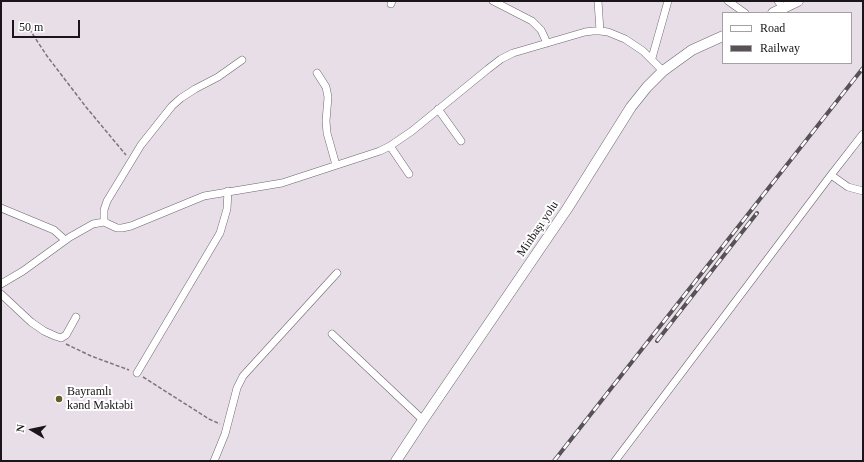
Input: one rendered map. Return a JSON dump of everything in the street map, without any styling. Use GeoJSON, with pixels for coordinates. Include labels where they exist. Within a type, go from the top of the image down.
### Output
{"type":"FeatureCollection","features":[{"type":"Feature","properties":{"kind":"street"},"geometry":{"type":"LineString","coordinates":[[493,1],[532,21],[541,30],[547,43]]}},
{"type":"Feature","properties":{"kind":"street"},"geometry":{"type":"LineString","coordinates":[[598,1],[600,31]]}},
{"type":"Feature","properties":{"kind":"street"},"geometry":{"type":"LineString","coordinates":[[652,58],[668,1]]}},
{"type":"Feature","properties":{"kind":"street"},"geometry":{"type":"LineString","coordinates":[[728,1],[744,12]]}},
{"type":"Feature","properties":{"kind":"street"},"geometry":{"type":"LineString","coordinates":[[773,12],[781,5],[798,1]]}},
{"type":"Feature","properties":{"kind":"street"},"geometry":{"type":"LineString","coordinates":[[1,284],[23,271],[65,240],[93,224],[104,222],[116,228],[126,227],[188,201],[204,196],[282,182],[371,155],[390,146],[501,59],[513,53],[585,32],[600,31],[608,32],[625,39],[644,51],[663,71]]}},
{"type":"Feature","properties":{"kind":"street","name":"Minbaşı yolu"},"geometry":{"type":"LineString","coordinates":[[396,461],[567,209],[631,107],[646,87],[663,71],[692,50],[722,36]]}},
{"type":"Feature","properties":{"kind":"street"},"geometry":{"type":"LineString","coordinates":[[104,222],[104,210],[107,201],[141,145],[172,106],[195,89],[218,78],[242,60]]}},
{"type":"Feature","properties":{"kind":"street"},"geometry":{"type":"LineString","coordinates":[[317,73],[326,87],[328,98],[326,122],[327,133],[336,165]]}},
{"type":"Feature","properties":{"kind":"street"},"geometry":{"type":"LineString","coordinates":[[438,109],[461,141]]}},
{"type":"Feature","properties":{"kind":"street"},"geometry":{"type":"LineString","coordinates":[[615,461],[863,134]]}},
{"type":"Feature","properties":{"kind":"street"},"geometry":{"type":"LineString","coordinates":[[390,146],[409,174]]}},
{"type":"Feature","properties":{"kind":"street"},"geometry":{"type":"LineString","coordinates":[[831,175],[848,187],[863,192]]}},
{"type":"Feature","properties":{"kind":"street"},"geometry":{"type":"LineString","coordinates":[[137,373],[220,233],[227,209],[228,191]]}},
{"type":"Feature","properties":{"kind":"street"},"geometry":{"type":"LineString","coordinates":[[1,208],[54,230],[65,240]]}},
{"type":"Feature","properties":{"kind":"street"},"geometry":{"type":"LineString","coordinates":[[214,461],[225,434],[226,425],[237,388],[243,376],[337,273]]}},
{"type":"Feature","properties":{"kind":"street"},"geometry":{"type":"LineString","coordinates":[[1,294],[31,322],[44,331],[61,338],[66,335],[76,317]]}},
{"type":"Feature","properties":{"kind":"street"},"geometry":{"type":"LineString","coordinates":[[332,334],[423,420]]}},
{"type":"Feature","properties":{"kind":"path"},"geometry":{"type":"LineString","coordinates":[[26,24],[47,56],[86,107],[123,153],[132,160]]}},
{"type":"Feature","properties":{"kind":"path"},"geometry":{"type":"LineString","coordinates":[[61,338],[65,344],[91,356],[137,373],[209,419],[226,425]]}},
{"type":"Feature","properties":{"kind":"railway"},"geometry":{"type":"LineString","coordinates":[[554,461],[863,68]]}},
{"type":"Feature","properties":{"kind":"railway"},"geometry":{"type":"LineString","coordinates":[[657,341],[757,213]]}},
{"type":"Feature","properties":{"kind":"place","name":"Bayramlı kənd Məktəbi"},"geometry":{"type":"Point","coordinates":[59,399]}}]}
